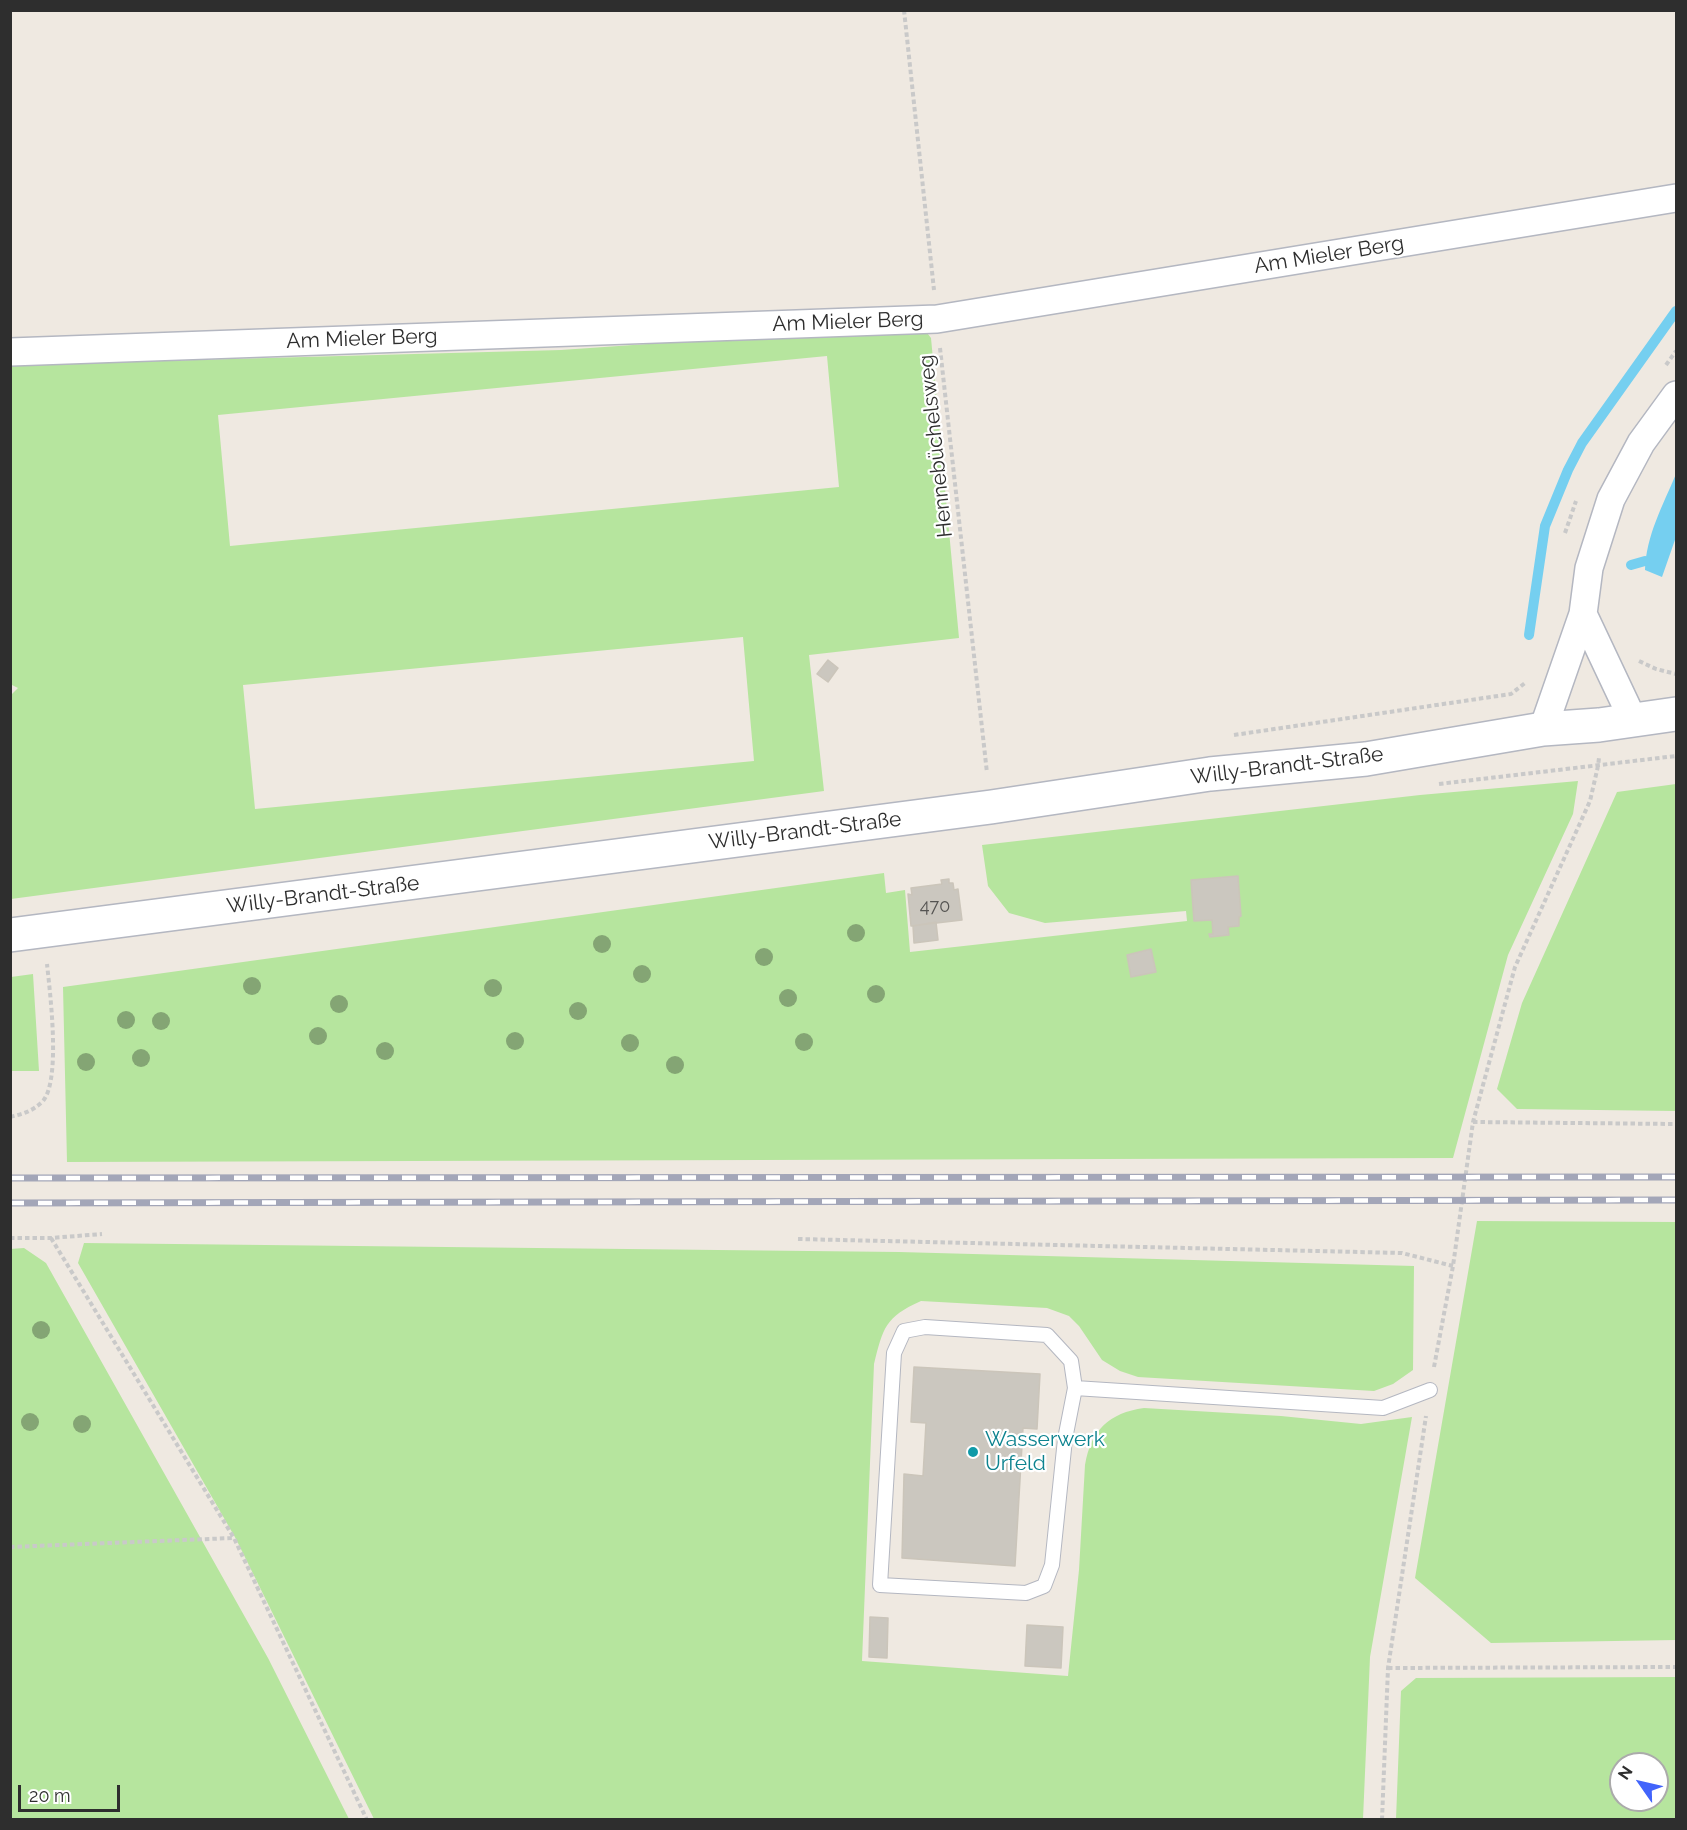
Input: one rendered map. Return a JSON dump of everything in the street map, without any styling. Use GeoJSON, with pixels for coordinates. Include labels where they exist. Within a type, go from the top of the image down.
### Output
{"type":"FeatureCollection","features":[{"type":"Feature","properties":{"kind":"main road","name":"Willy-Brandt-Straße"},"geometry":{"type":"LineString","coordinates":[[10,936],[991,807],[1210,774],[1366,759],[1543,729],[1599,725],[1677,714]]}},
{"type":"Feature","properties":{"kind":"street","name":"Am Mieler Berg"},"geometry":{"type":"LineString","coordinates":[[10,352],[937,318],[1677,198]]}},
{"type":"Feature","properties":{"kind":"street"},"geometry":{"type":"LineString","coordinates":[[1543,729],[1583,614],[1589,568],[1611,499],[1641,443],[1677,395]]}},
{"type":"Feature","properties":{"kind":"street"},"geometry":{"type":"LineString","coordinates":[[1583,614],[1633,720]]}},
{"type":"Feature","properties":{"kind":"lane"},"geometry":{"type":"LineString","coordinates":[[925,1327],[1047,1335],[1071,1361],[1075,1388],[1065,1439],[1052,1565],[1044,1586],[1026,1593],[880,1585],[894,1353],[904,1331],[925,1327]]}},
{"type":"Feature","properties":{"kind":"lane"},"geometry":{"type":"LineString","coordinates":[[1075,1388],[1383,1408],[1430,1390]]}},
{"type":"Feature","properties":{"kind":"path","name":"Hennebüchelsweg"},"geometry":{"type":"LineString","coordinates":[[904,10],[991,807]]}},
{"type":"Feature","properties":{"kind":"path"},"geometry":{"type":"LineString","coordinates":[[1635,659],[1656,669],[1677,674]]}},
{"type":"Feature","properties":{"kind":"path"},"geometry":{"type":"LineString","coordinates":[[1229,736],[1511,694],[1530,680]]}},
{"type":"Feature","properties":{"kind":"path"},"geometry":{"type":"LineString","coordinates":[[1382,1820],[1388,1668],[1430,1390],[1454,1266],[1473,1122],[1515,968],[1590,801],[1599,766],[1599,725]]}},
{"type":"Feature","properties":{"kind":"path"},"geometry":{"type":"LineString","coordinates":[[10,1118],[29,1113],[44,1099],[51,1079],[52,1032],[45,931]]}},
{"type":"Feature","properties":{"kind":"path"},"geometry":{"type":"LineString","coordinates":[[1473,1122],[1677,1124]]}},
{"type":"Feature","properties":{"kind":"path"},"geometry":{"type":"LineString","coordinates":[[10,1238],[102,1234]]}},
{"type":"Feature","properties":{"kind":"path"},"geometry":{"type":"LineString","coordinates":[[51,1238],[234,1538],[367,1820]]}},
{"type":"Feature","properties":{"kind":"path"},"geometry":{"type":"LineString","coordinates":[[798,1239],[1402,1253],[1454,1266]]}},
{"type":"Feature","properties":{"kind":"path"},"geometry":{"type":"LineString","coordinates":[[10,1547],[234,1538]]}},
{"type":"Feature","properties":{"kind":"path"},"geometry":{"type":"LineString","coordinates":[[1388,1668],[1677,1667]]}},
{"type":"Feature","properties":{"kind":"green space"},"geometry":{"type":"Polygon","coordinates":[[[921,325],[931,338],[959,638],[809,655],[824,791],[11,899],[10,696],[18,688],[10,684],[11,365],[561,350],[921,325]],[[827,356],[218,415],[230,546],[839,487],[827,356]],[[743,637],[243,685],[255,809],[754,761],[743,637]]]}},
{"type":"Feature","properties":{"kind":"green space"},"geometry":{"type":"Polygon","coordinates":[[[1578,781],[1573,814],[1508,955],[1453,1158],[67,1162],[63,987],[884,873],[886,893],[905,890],[910,952],[1187,921],[1186,911],[1045,923],[1009,913],[988,886],[982,845],[1420,795],[1578,781]]]}},
{"type":"Feature","properties":{"kind":"green space"},"geometry":{"type":"Polygon","coordinates":[[[1676,784],[1676,1111],[1517,1109],[1497,1089],[1522,1003],[1617,792],[1676,784]]]}},
{"type":"Feature","properties":{"kind":"green space"},"geometry":{"type":"Polygon","coordinates":[[[33,974],[39,1071],[11,1071],[11,977],[33,974]]]}},
{"type":"Feature","properties":{"kind":"green space"},"geometry":{"type":"Polygon","coordinates":[[[1477,1221],[1676,1222],[1676,1640],[1491,1643],[1415,1578],[1477,1221]]]}},
{"type":"Feature","properties":{"kind":"green space"},"geometry":{"type":"Polygon","coordinates":[[[84,1243],[899,1252],[1414,1266],[1413,1370],[1393,1384],[1374,1391],[1138,1377],[1120,1371],[1102,1360],[1079,1326],[1069,1316],[1047,1308],[921,1301],[900,1313],[887,1325],[874,1364],[862,1661],[1068,1676],[1079,1570],[1085,1465],[1097,1433],[1104,1425],[1121,1414],[1144,1408],[1281,1416],[1361,1424],[1412,1417],[1370,1657],[1363,1819],[374,1819],[236,1539],[78,1263],[84,1243]]]}},
{"type":"Feature","properties":{"kind":"green space"},"geometry":{"type":"Polygon","coordinates":[[[24,1248],[46,1263],[268,1658],[349,1819],[11,1819],[10,1249],[24,1248]]]}},
{"type":"Feature","properties":{"kind":"green space"},"geometry":{"type":"Polygon","coordinates":[[[1676,1677],[1676,1819],[1396,1819],[1401,1691],[1416,1678],[1676,1677]]]}},
{"type":"Feature","properties":{"kind":"water"},"geometry":{"type":"Polygon","coordinates":[[[1676,474],[1676,537],[1662,577],[1645,570],[1646,557],[1656,521],[1676,474]]]}},
{"type":"Feature","properties":{"kind":"building"},"geometry":{"type":"Polygon","coordinates":[[[828,660],[838,668],[828,682],[817,674],[828,660]]]}},
{"type":"Feature","properties":{"kind":"building"},"geometry":{"type":"Polygon","coordinates":[[[1238,876],[1241,916],[1239,926],[1228,927],[1229,935],[1210,937],[1209,934],[1213,934],[1212,920],[1194,921],[1191,880],[1238,876]]]}},
{"type":"Feature","properties":{"kind":"building"},"geometry":{"type":"Polygon","coordinates":[[[949,879],[949,883],[953,883],[954,890],[958,889],[962,920],[911,926],[908,894],[912,895],[911,888],[942,884],[941,880],[949,879]]]}},
{"type":"Feature","properties":{"kind":"building"},"geometry":{"type":"Polygon","coordinates":[[[936,922],[938,940],[914,943],[913,926],[936,922]]]}},
{"type":"Feature","properties":{"kind":"building"},"geometry":{"type":"Polygon","coordinates":[[[1151,949],[1156,972],[1131,977],[1127,955],[1151,949]]]}},
{"type":"Feature","properties":{"kind":"building","name":"Wasserwerk Urfeld"},"geometry":{"type":"Polygon","coordinates":[[[914,1367],[1040,1374],[1037,1429],[1023,1428],[1015,1566],[902,1558],[904,1474],[923,1476],[926,1423],[911,1422],[914,1367]]]}},
{"type":"Feature","properties":{"kind":"building"},"geometry":{"type":"Polygon","coordinates":[[[870,1617],[888,1618],[887,1658],[869,1657],[870,1617]]]}},
{"type":"Feature","properties":{"kind":"building"},"geometry":{"type":"Polygon","coordinates":[[[1027,1625],[1063,1627],[1061,1668],[1025,1666],[1027,1625]]]}},
{"type":"Feature","properties":{"kind":"waterway"},"geometry":{"type":"LineString","coordinates":[[1529,635],[1545,526],[1568,470],[1582,443],[1676,311]]}},
{"type":"Feature","properties":{"kind":"waterway"},"geometry":{"type":"LineString","coordinates":[[1631,565],[1645,561]]}},
{"type":"Feature","properties":{"kind":"railway"},"geometry":{"type":"LineString","coordinates":[[10,1178],[1676,1177]]}},
{"type":"Feature","properties":{"kind":"railway"},"geometry":{"type":"LineString","coordinates":[[10,1203],[1676,1200]]}},
{"type":"Feature","properties":{"kind":"place","name":"Wasserwerk Urfeld"},"geometry":{"type":"Point","coordinates":[973,1452]}}]}
